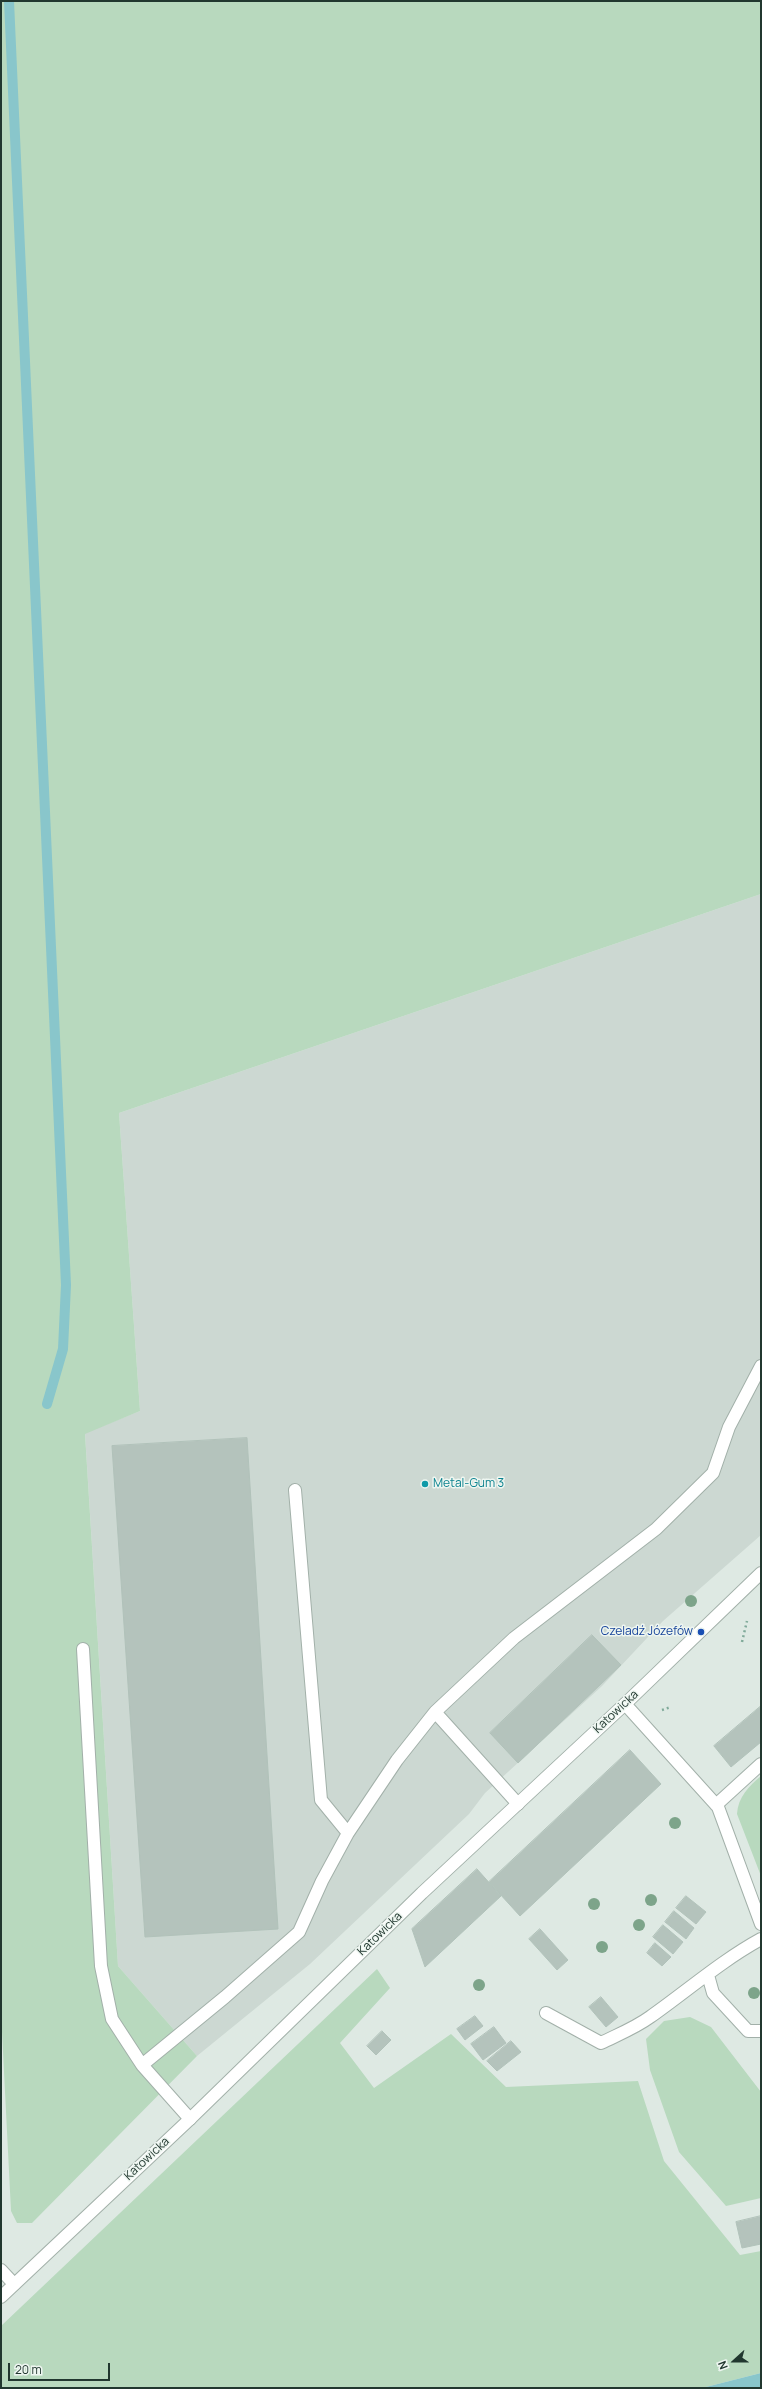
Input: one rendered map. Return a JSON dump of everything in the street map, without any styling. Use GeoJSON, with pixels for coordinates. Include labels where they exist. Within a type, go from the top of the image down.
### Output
{"type":"FeatureCollection","features":[{"type":"Feature","properties":{"kind":"street"},"geometry":{"type":"LineString","coordinates":[[142,2065],[225,1997],[299,1932],[322,1881],[348,1833],[397,1760],[435,1712],[514,1638],[656,1529],[713,1473],[729,1427],[761,1366]]}},
{"type":"Feature","properties":{"kind":"street"},"geometry":{"type":"LineString","coordinates":[[295,1490],[321,1800],[348,1833]]}},
{"type":"Feature","properties":{"kind":"street","name":"Katowicka"},"geometry":{"type":"LineString","coordinates":[[1,2297],[190,2119],[387,1926],[625,1704],[761,1573]]}},
{"type":"Feature","properties":{"kind":"street"},"geometry":{"type":"LineString","coordinates":[[83,1649],[101,1966],[112,2019],[142,2065],[190,2119]]}},
{"type":"Feature","properties":{"kind":"street"},"geometry":{"type":"LineString","coordinates":[[625,1704],[716,1805],[761,1924]]}},
{"type":"Feature","properties":{"kind":"street"},"geometry":{"type":"LineString","coordinates":[[435,1712],[518,1804]]}},
{"type":"Feature","properties":{"kind":"street"},"geometry":{"type":"LineString","coordinates":[[716,1805],[761,1764]]}},
{"type":"Feature","properties":{"kind":"street"},"geometry":{"type":"LineString","coordinates":[[546,2013],[601,2043],[648,2019],[708,1975],[733,1954],[761,1939]]}},
{"type":"Feature","properties":{"kind":"street"},"geometry":{"type":"LineString","coordinates":[[708,1975],[713,1993],[748,2031],[761,2031]]}},
{"type":"Feature","properties":{"kind":"street"},"geometry":{"type":"LineString","coordinates":[[1,2270],[14,2284]]}},
{"type":"Feature","properties":{"kind":"path"},"geometry":{"type":"LineString","coordinates":[[742,1642],[747,1619]]}},
{"type":"Feature","properties":{"kind":"shaded area","name":"Metal-Gum 3"},"geometry":{"type":"Polygon","coordinates":[[[761,894],[761,1535],[663,1621],[602,1686],[485,1793],[469,1814],[310,1964],[197,2056],[118,1966],[85,1433],[140,1411],[119,1113],[761,894]]]}},
{"type":"Feature","properties":{"kind":"green space"},"geometry":{"type":"Polygon","coordinates":[[[1,1],[761,1],[761,894],[119,1113],[140,1411],[85,1434],[118,1966],[197,2056],[32,2223],[17,2223],[11,2211],[1,2012],[1,1]]]}},
{"type":"Feature","properties":{"kind":"green space"},"geometry":{"type":"Polygon","coordinates":[[[761,1776],[761,1876],[737,1814],[739,1802],[745,1792],[761,1776]]]}},
{"type":"Feature","properties":{"kind":"green space"},"geometry":{"type":"Polygon","coordinates":[[[377,1969],[390,1988],[340,2043],[374,2088],[451,2034],[506,2087],[638,2081],[664,2161],[740,2255],[761,2251],[761,2373],[702,2388],[1,2388],[1,2326],[377,1969]]]}},
{"type":"Feature","properties":{"kind":"green space"},"geometry":{"type":"Polygon","coordinates":[[[690,2017],[711,2027],[761,2092],[761,2198],[726,2206],[679,2152],[650,2070],[646,2039],[664,2021],[690,2017]]]}},
{"type":"Feature","properties":{"kind":"water"},"geometry":{"type":"Polygon","coordinates":[[[761,2373],[761,2388],[702,2388],[761,2373]]]}},
{"type":"Feature","properties":{"kind":"building"},"geometry":{"type":"Polygon","coordinates":[[[247,1438],[278,1929],[145,1937],[112,1446],[247,1438]]]}},
{"type":"Feature","properties":{"kind":"building"},"geometry":{"type":"Polygon","coordinates":[[[592,1635],[621,1665],[518,1763],[490,1733],[592,1635]]]}},
{"type":"Feature","properties":{"kind":"building"},"geometry":{"type":"Polygon","coordinates":[[[761,1706],[761,1742],[731,1767],[714,1746],[761,1706]]]}},
{"type":"Feature","properties":{"kind":"building"},"geometry":{"type":"Polygon","coordinates":[[[630,1750],[661,1784],[520,1916],[489,1882],[630,1750]]]}},
{"type":"Feature","properties":{"kind":"building"},"geometry":{"type":"Polygon","coordinates":[[[477,1869],[501,1896],[425,1967],[412,1929],[477,1869]]]}},
{"type":"Feature","properties":{"kind":"building"},"geometry":{"type":"Polygon","coordinates":[[[686,1896],[706,1912],[696,1924],[676,1908],[686,1896]]]}},
{"type":"Feature","properties":{"kind":"building"},"geometry":{"type":"Polygon","coordinates":[[[674,1911],[694,1928],[686,1939],[665,1922],[674,1911]]]}},
{"type":"Feature","properties":{"kind":"building"},"geometry":{"type":"Polygon","coordinates":[[[663,1925],[683,1942],[673,1954],[653,1937],[663,1925]]]}},
{"type":"Feature","properties":{"kind":"building"},"geometry":{"type":"Polygon","coordinates":[[[540,1929],[568,1960],[557,1970],[529,1939],[540,1929]]]}},
{"type":"Feature","properties":{"kind":"building"},"geometry":{"type":"Polygon","coordinates":[[[655,1943],[671,1957],[662,1966],[647,1953],[655,1943]]]}},
{"type":"Feature","properties":{"kind":"building"},"geometry":{"type":"Polygon","coordinates":[[[601,1997],[618,2017],[606,2027],[589,2007],[601,1997]]]}},
{"type":"Feature","properties":{"kind":"building"},"geometry":{"type":"Polygon","coordinates":[[[475,2016],[483,2026],[465,2040],[457,2029],[475,2016]]]}},
{"type":"Feature","properties":{"kind":"building"},"geometry":{"type":"Polygon","coordinates":[[[494,2027],[506,2043],[483,2060],[471,2044],[494,2027]]]}},
{"type":"Feature","properties":{"kind":"building"},"geometry":{"type":"Polygon","coordinates":[[[382,2031],[391,2040],[376,2055],[367,2046],[382,2031]]]}},
{"type":"Feature","properties":{"kind":"building"},"geometry":{"type":"Polygon","coordinates":[[[511,2041],[521,2052],[497,2071],[487,2061],[511,2041]]]}},
{"type":"Feature","properties":{"kind":"building"},"geometry":{"type":"Polygon","coordinates":[[[761,2216],[761,2244],[742,2248],[736,2222],[761,2216]]]}},
{"type":"Feature","properties":{"kind":"waterway"},"geometry":{"type":"LineString","coordinates":[[9,1],[66,1285],[63,1349],[47,1404]]}},
{"type":"Feature","properties":{"kind":"place","name":"Metal-Gum 3"},"geometry":{"type":"Point","coordinates":[425,1484]}},
{"type":"Feature","properties":{"kind":"place","name":"Czeladź Józefów"},"geometry":{"type":"Point","coordinates":[701,1632]}}]}
